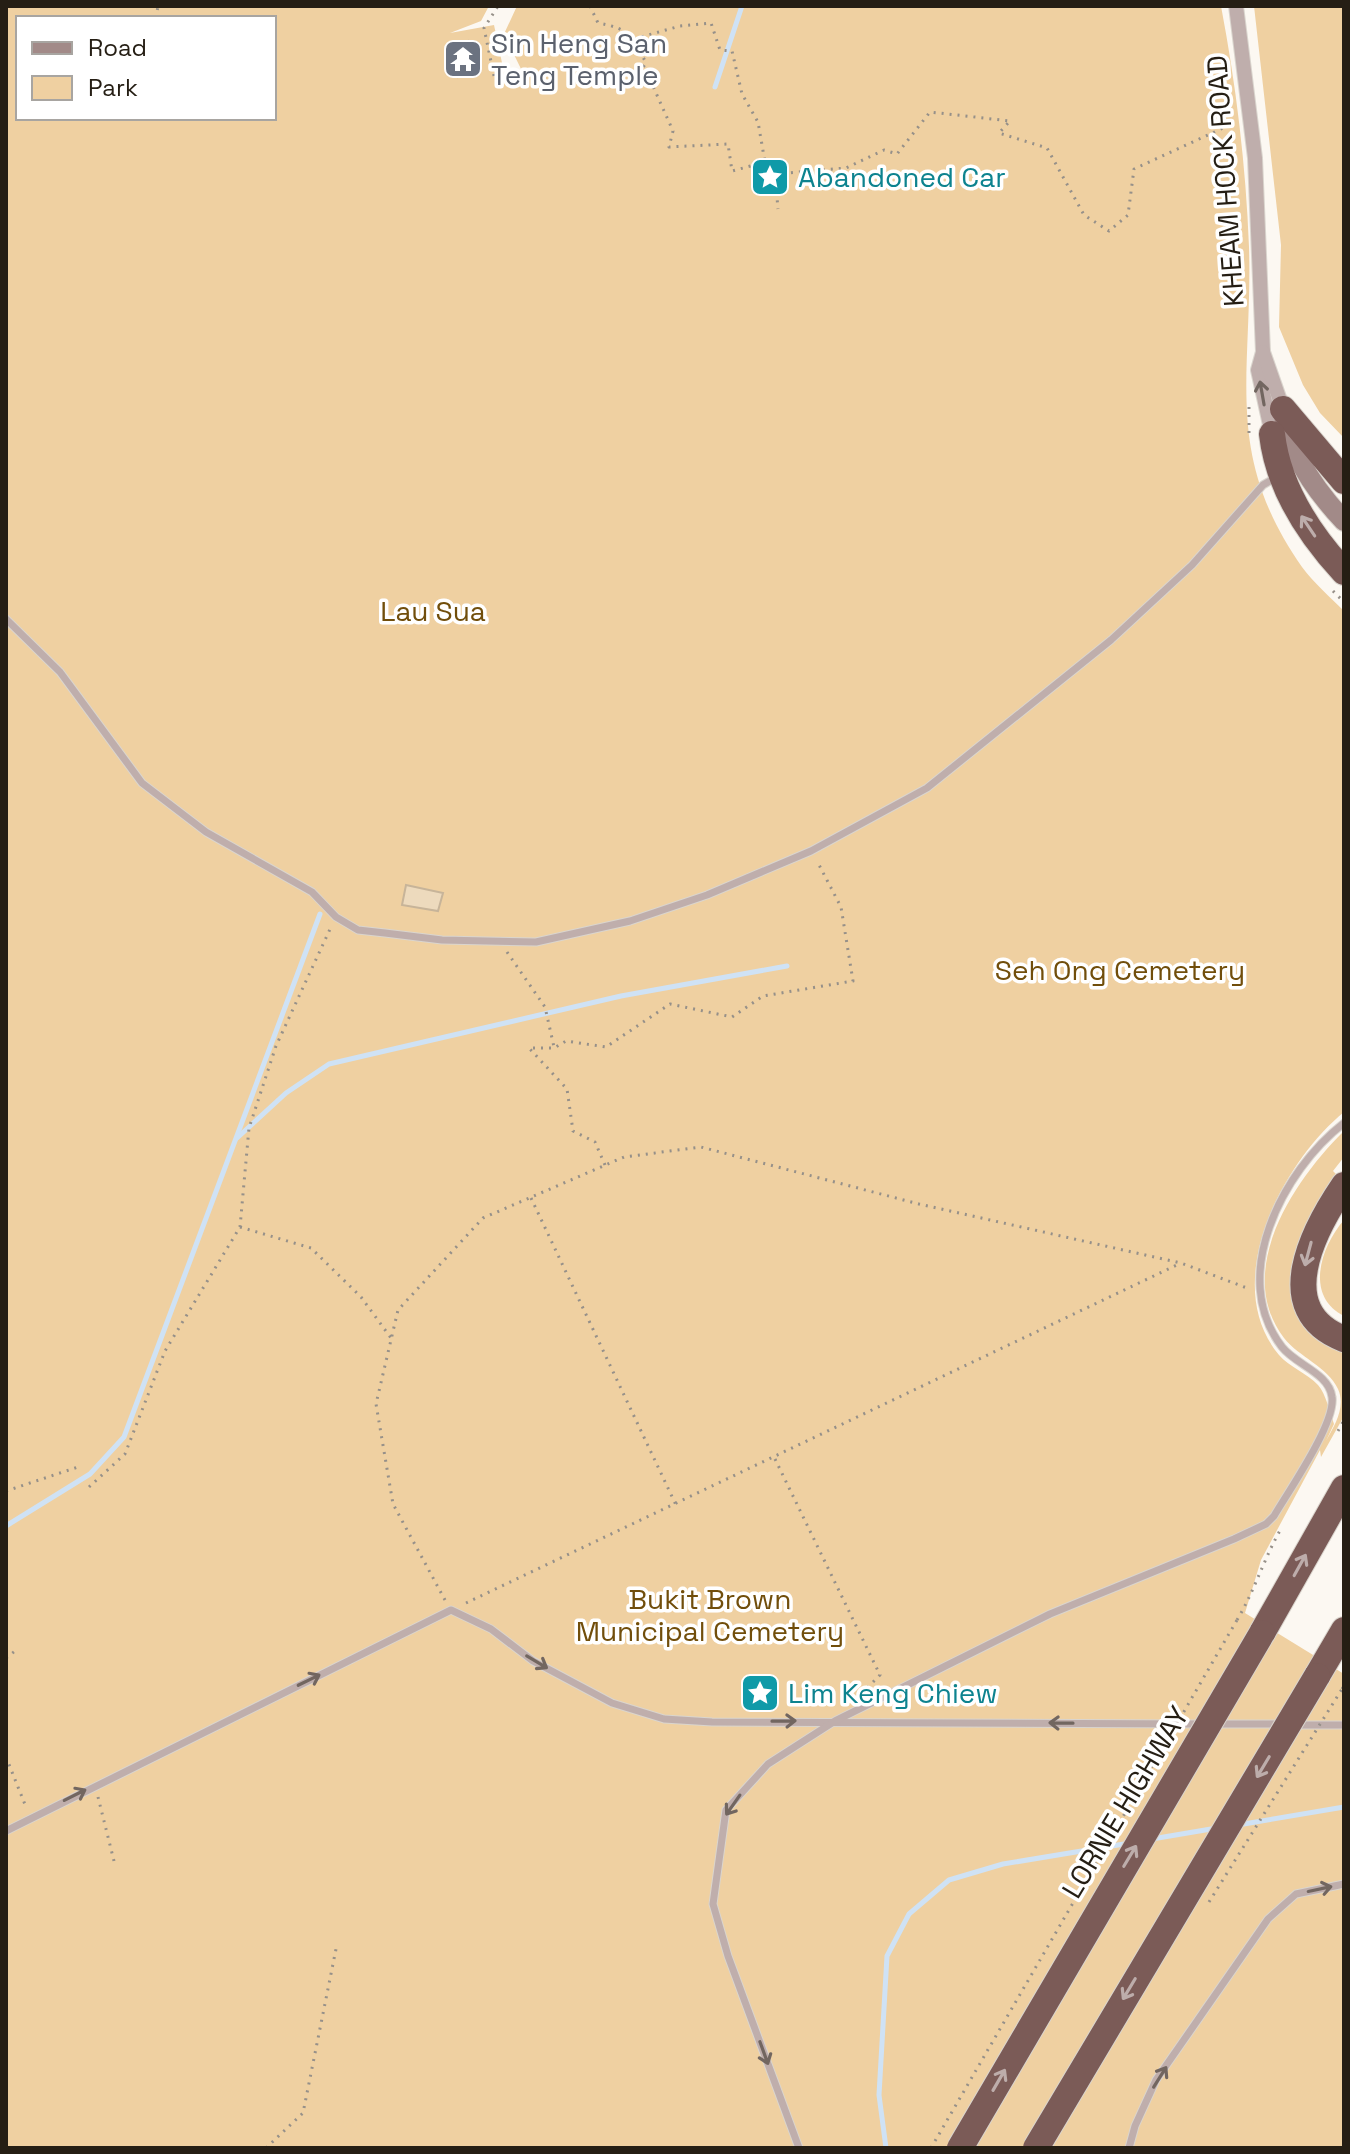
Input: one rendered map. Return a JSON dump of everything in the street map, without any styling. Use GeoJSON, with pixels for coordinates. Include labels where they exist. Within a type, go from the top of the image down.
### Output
{"type":"FeatureCollection","features":[{"type":"Feature","properties":{"kind":"highway"},"geometry":{"type":"LineString","coordinates":[[1283,409],[1344,481]]}},
{"type":"Feature","properties":{"kind":"highway"},"geometry":{"type":"LineString","coordinates":[[1272,434],[1279,476],[1307,527],[1344,572]]}},
{"type":"Feature","properties":{"kind":"highway"},"geometry":{"type":"LineString","coordinates":[[1344,1185],[1319,1224],[1307,1252],[1303,1281],[1312,1312],[1324,1328],[1344,1339]]}},
{"type":"Feature","properties":{"kind":"highway","name":"LORNIE HIGHWAY"},"geometry":{"type":"LineString","coordinates":[[960,2148],[1344,1488]]}},
{"type":"Feature","properties":{"kind":"highway"},"geometry":{"type":"LineString","coordinates":[[1036,2148],[1344,1630]]}},
{"type":"Feature","properties":{"kind":"highway"},"geometry":{"type":"LineString","coordinates":[[1320,1671],[1344,1646]]}},
{"type":"Feature","properties":{"kind":"street","name":"KHEAM HOCK ROAD"},"geometry":{"type":"LineString","coordinates":[[1236,6],[1251,116],[1263,352],[1283,409]]}},
{"type":"Feature","properties":{"kind":"street","name":"KHEAM HOCK ROAD"},"geometry":{"type":"LineString","coordinates":[[1263,352],[1258,370],[1272,434]]}},
{"type":"Feature","properties":{"kind":"street"},"geometry":{"type":"LineString","coordinates":[[1283,409],[1286,437],[1308,476],[1344,521]]}},
{"type":"Feature","properties":{"kind":"street"},"geometry":{"type":"LineString","coordinates":[[1272,434],[1324,514],[1344,536]]}},
{"type":"Feature","properties":{"kind":"lane"},"geometry":{"type":"LineString","coordinates":[[6,619],[60,672],[142,783],[206,832],[312,892],[336,917],[358,930],[500,942],[536,942],[630,921],[707,895],[811,851],[927,788],[1111,640],[1192,565],[1263,485],[1279,476]]}},
{"type":"Feature","properties":{"kind":"lane"},"geometry":{"type":"LineString","coordinates":[[799,2148],[728,1956],[713,1904],[726,1810],[768,1764],[835,1721],[1050,1614],[1234,1539],[1266,1524],[1274,1516],[1332,1408],[1329,1386],[1280,1344],[1258,1292],[1267,1235],[1283,1200],[1319,1148],[1344,1123]]}},
{"type":"Feature","properties":{"kind":"lane"},"geometry":{"type":"LineString","coordinates":[[6,1831],[451,1610],[491,1629],[533,1661],[612,1703],[664,1719],[712,1722],[1344,1725]]}},
{"type":"Feature","properties":{"kind":"lane"},"geometry":{"type":"LineString","coordinates":[[1129,2148],[1135,2126],[1156,2080],[1268,1919],[1296,1894],[1344,1884]]}},
{"type":"Feature","properties":{"kind":"path"},"geometry":{"type":"LineString","coordinates":[[494,76],[484,28],[498,6]]}},
{"type":"Feature","properties":{"kind":"path"},"geometry":{"type":"LineString","coordinates":[[590,6],[598,23],[623,28],[634,39],[646,63],[636,77],[647,88],[652,84],[673,131],[669,147],[728,144],[732,171],[758,164],[775,174],[846,168],[884,150],[897,154],[930,112],[1010,121],[999,133],[1047,148],[1084,215],[1109,231],[1128,215],[1134,169],[1251,116]]}},
{"type":"Feature","properties":{"kind":"path"},"geometry":{"type":"LineString","coordinates":[[634,39],[680,26],[711,23],[720,50],[732,51],[742,94],[758,122],[766,168]]}},
{"type":"Feature","properties":{"kind":"path"},"geometry":{"type":"LineString","coordinates":[[775,174],[778,209]]}},
{"type":"Feature","properties":{"kind":"path"},"geometry":{"type":"LineString","coordinates":[[605,1165],[595,1142],[573,1131],[567,1089],[529,1048],[554,1048],[566,1041],[606,1047],[670,1004],[732,1017],[763,996],[853,981],[841,907],[811,851]]}},
{"type":"Feature","properties":{"kind":"path"},"geometry":{"type":"LineString","coordinates":[[89,1487],[125,1454],[165,1351],[240,1227],[249,1128],[276,1046],[336,917]]}},
{"type":"Feature","properties":{"kind":"path"},"geometry":{"type":"LineString","coordinates":[[500,942],[545,1007],[554,1048]]}},
{"type":"Feature","properties":{"kind":"path"},"geometry":{"type":"LineString","coordinates":[[1181,1263],[451,1610],[393,1504],[376,1404],[398,1310],[483,1218],[624,1157],[701,1147],[919,1204],[1181,1263],[1258,1292]]}},
{"type":"Feature","properties":{"kind":"path"},"geometry":{"type":"LineString","coordinates":[[531,1198],[676,1505]]}},
{"type":"Feature","properties":{"kind":"path"},"geometry":{"type":"LineString","coordinates":[[240,1227],[311,1248],[361,1297],[391,1338]]}},
{"type":"Feature","properties":{"kind":"path"},"geometry":{"type":"LineString","coordinates":[[1336,1435],[1344,1420]]}},
{"type":"Feature","properties":{"kind":"path"},"geometry":{"type":"LineString","coordinates":[[775,1458],[880,1675],[862,1693]]}},
{"type":"Feature","properties":{"kind":"path"},"geometry":{"type":"LineString","coordinates":[[6,1491],[78,1467]]}},
{"type":"Feature","properties":{"kind":"path"},"geometry":{"type":"LineString","coordinates":[[931,2148],[1254,1592],[1262,1561],[1284,1523]]}},
{"type":"Feature","properties":{"kind":"path"},"geometry":{"type":"LineString","coordinates":[[6,1658],[15,1651]]}},
{"type":"Feature","properties":{"kind":"path"},"geometry":{"type":"LineString","coordinates":[[6,1757],[30,1818]]}},
{"type":"Feature","properties":{"kind":"path"},"geometry":{"type":"LineString","coordinates":[[95,1785],[114,1861]]}},
{"type":"Feature","properties":{"kind":"path"},"geometry":{"type":"LineString","coordinates":[[266,2148],[303,2113],[336,1949]]}},
{"type":"Feature","properties":{"kind":"green space"},"geometry":{"type":"Polygon","coordinates":[[[6,6],[489,6],[481,21],[450,33],[494,25],[505,77],[522,71],[504,34],[517,6],[1221,6],[1240,126],[1248,217],[1246,374],[1251,449],[1261,487],[1277,526],[1302,567],[1344,611],[1344,1112],[1299,1161],[1280,1192],[1257,1260],[1255,1294],[1262,1326],[1279,1355],[1314,1381],[1323,1393],[1334,1424],[1326,1441],[1336,1422],[1340,1409],[1338,1389],[1327,1374],[1284,1338],[1270,1312],[1265,1284],[1267,1256],[1290,1200],[1306,1175],[1344,1131],[1344,1157],[1333,1171],[1339,1177],[1295,1258],[1344,1349],[1344,1416],[1321,1457],[1320,1450],[1261,1560],[1245,1613],[1344,1674],[1344,2148],[6,2148],[6,6]]]}},
{"type":"Feature","properties":{"kind":"green space"},"geometry":{"type":"Polygon","coordinates":[[[1254,6],[1344,6],[1344,438],[1320,413],[1303,385],[1279,327],[1281,245],[1254,6]]]}},
{"type":"Feature","properties":{"kind":"green space"},"geometry":{"type":"Polygon","coordinates":[[[1344,1220],[1344,1316],[1324,1296],[1320,1270],[1329,1243],[1344,1220]]]}},
{"type":"Feature","properties":{"kind":"building"},"geometry":{"type":"Polygon","coordinates":[[[468,41],[469,46],[474,45],[479,69],[474,70],[474,74],[458,77],[452,44],[468,41]]]}},
{"type":"Feature","properties":{"kind":"building"},"geometry":{"type":"Polygon","coordinates":[[[406,885],[443,893],[438,911],[402,905],[406,885]]]}},
{"type":"Feature","properties":{"kind":"waterway"},"geometry":{"type":"LineString","coordinates":[[715,87],[742,6]]}},
{"type":"Feature","properties":{"kind":"waterway"},"geometry":{"type":"LineString","coordinates":[[6,1526],[90,1474],[124,1437],[320,914]]}},
{"type":"Feature","properties":{"kind":"waterway"},"geometry":{"type":"LineString","coordinates":[[237,1138],[286,1093],[329,1064],[621,996],[787,966]]}},
{"type":"Feature","properties":{"kind":"waterway"},"geometry":{"type":"LineString","coordinates":[[1238,1825],[1344,1807]]}},
{"type":"Feature","properties":{"kind":"waterway"},"geometry":{"type":"LineString","coordinates":[[1152,1839],[1217,1828]]}},
{"type":"Feature","properties":{"kind":"waterway"},"geometry":{"type":"LineString","coordinates":[[886,2148],[879,2095],[887,1956],[909,1914],[949,1880],[1003,1864],[1130,1843]]}},
{"type":"Feature","properties":{"kind":"place","name":"Sin Heng San Teng Temple"},"geometry":{"type":"Point","coordinates":[463,59]}},
{"type":"Feature","properties":{"kind":"place","name":"Abandoned Car"},"geometry":{"type":"Point","coordinates":[770,177]}},
{"type":"Feature","properties":{"kind":"place","name":"Lim Keng Chiew"},"geometry":{"type":"Point","coordinates":[760,1693]}},
{"type":"Feature","properties":{"kind":"park label","name":"Lau Sua"},"geometry":{"type":"Point","coordinates":[433,611]}},
{"type":"Feature","properties":{"kind":"park label","name":"Seh Ong Cemetery"},"geometry":{"type":"Point","coordinates":[1120,970]}},
{"type":"Feature","properties":{"kind":"park label","name":"Bukit Brown Municipal Cemetery"},"geometry":{"type":"Point","coordinates":[710,1615]}}]}
